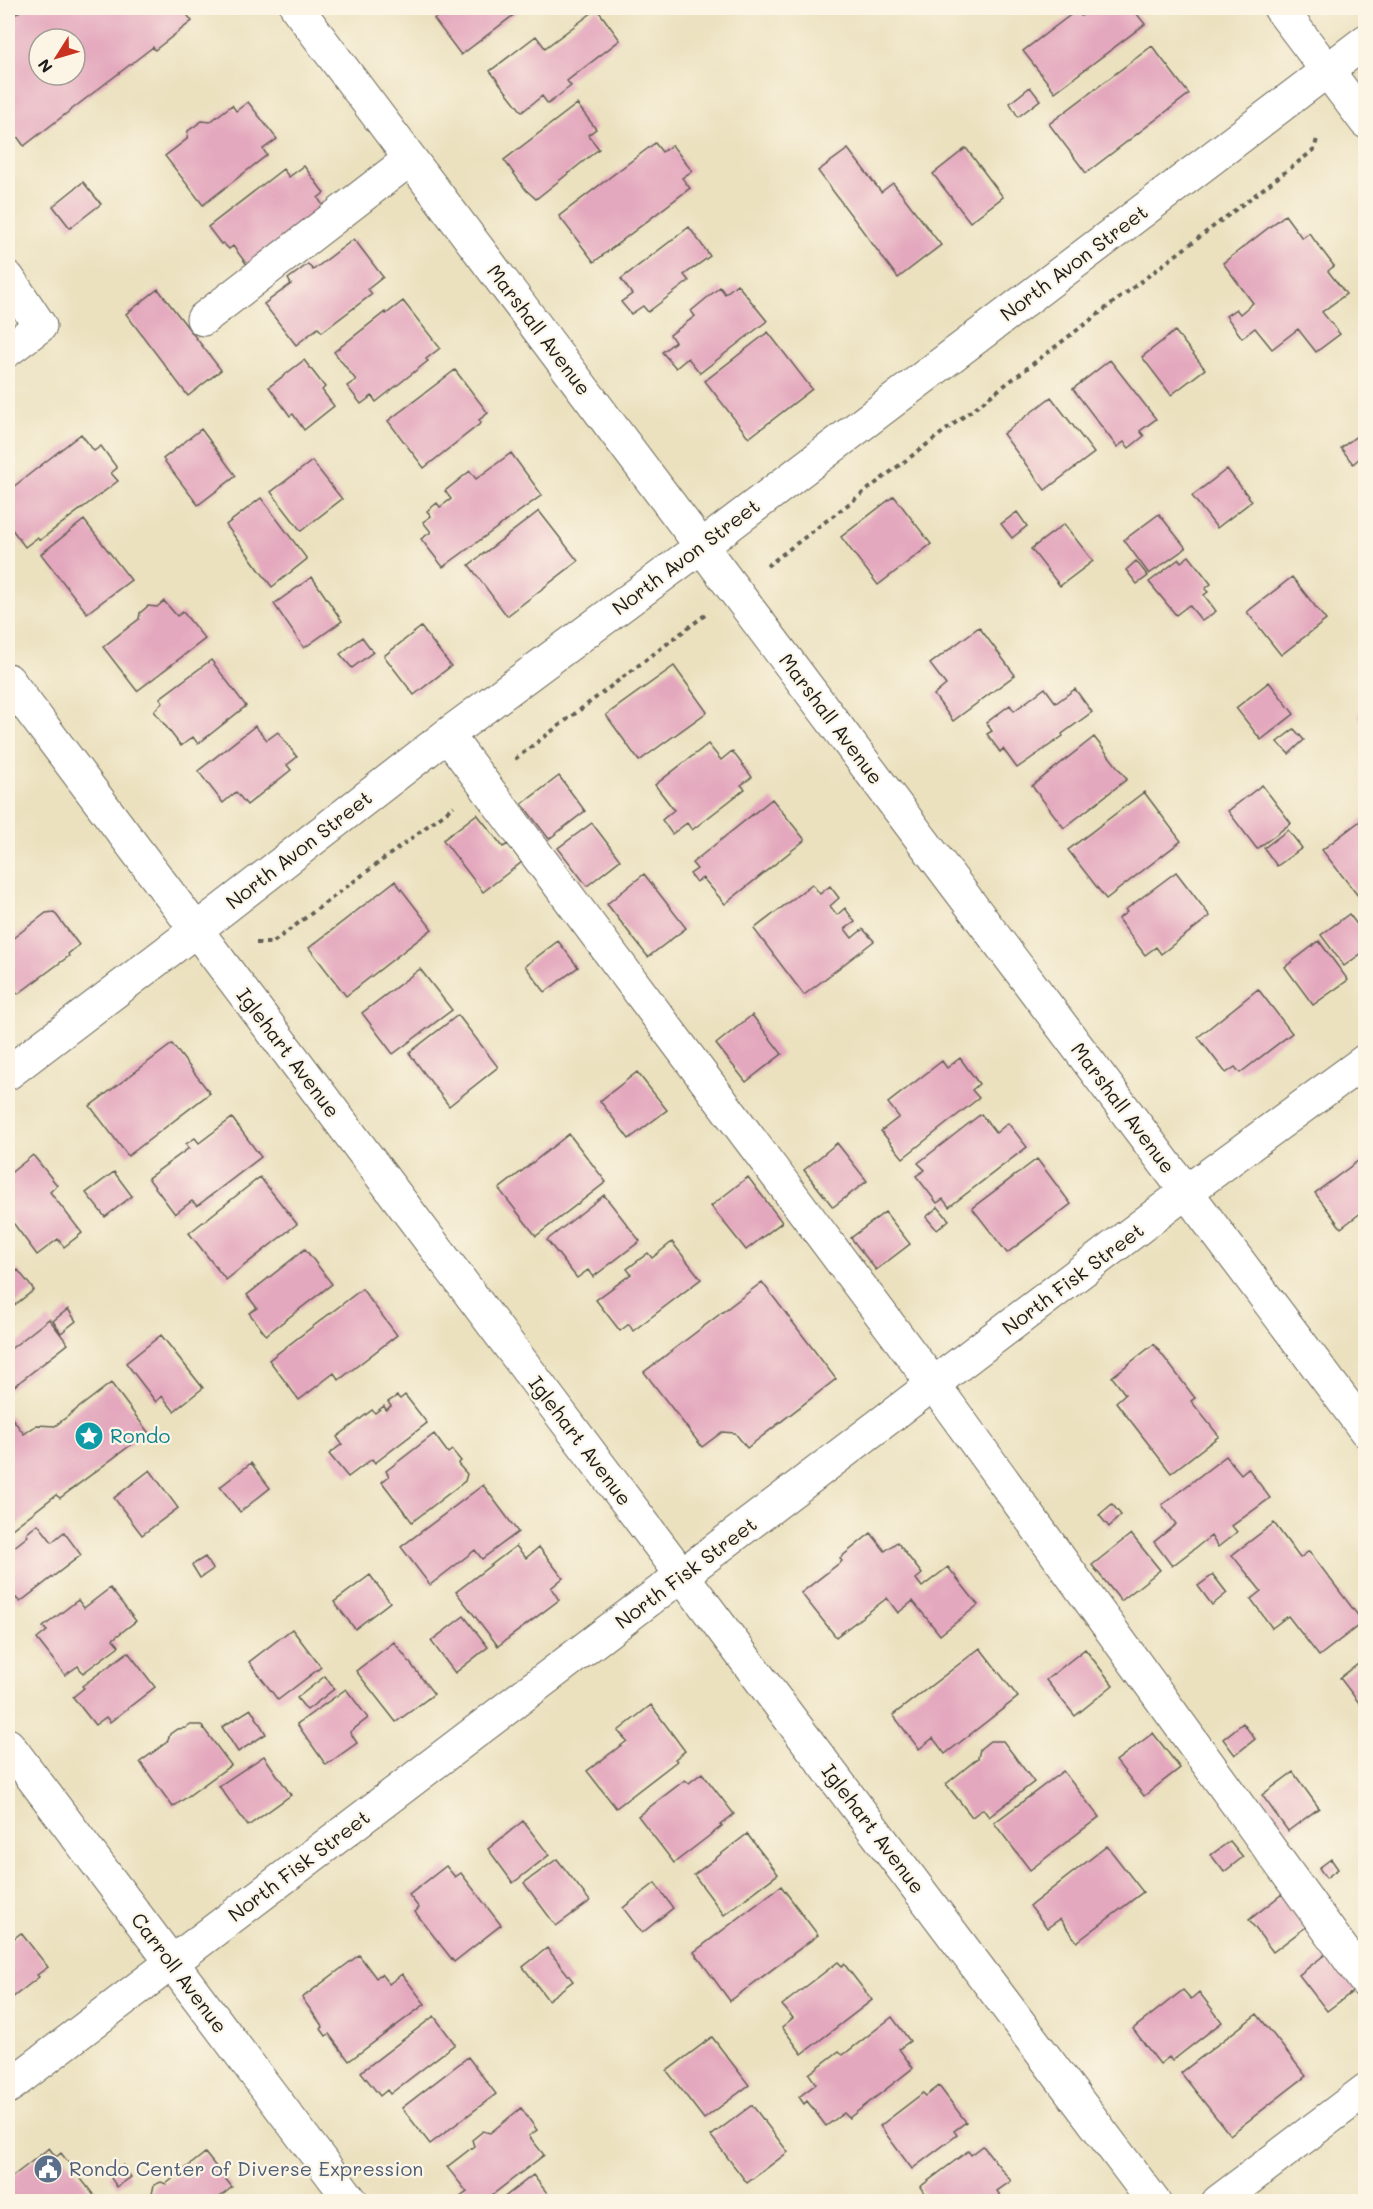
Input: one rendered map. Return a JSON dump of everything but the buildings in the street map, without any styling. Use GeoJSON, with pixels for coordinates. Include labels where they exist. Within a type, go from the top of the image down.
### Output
{"type":"FeatureCollection","features":[{"type":"Feature","properties":{"kind":"street","name":"Marshall Avenue"},"geometry":{"type":"LineString","coordinates":[[297,8],[1365,1431]]}},
{"type":"Feature","properties":{"kind":"street"},"geometry":{"type":"LineString","coordinates":[[1281,8],[1365,122]]}},
{"type":"Feature","properties":{"kind":"street","name":"North Avon Street"},"geometry":{"type":"LineString","coordinates":[[8,1073],[447,735],[702,546],[1365,41]]}},
{"type":"Feature","properties":{"kind":"street"},"geometry":{"type":"LineString","coordinates":[[203,319],[410,159]]}},
{"type":"Feature","properties":{"kind":"street"},"geometry":{"type":"LineString","coordinates":[[8,278],[40,326],[8,350]]}},
{"type":"Feature","properties":{"kind":"street","name":"Iglehart Avenue"},"geometry":{"type":"LineString","coordinates":[[8,680],[1154,2202]]}},
{"type":"Feature","properties":{"kind":"street"},"geometry":{"type":"LineString","coordinates":[[447,735],[934,1385],[1365,1982]]}},
{"type":"Feature","properties":{"kind":"street","name":"North Fisk Street"},"geometry":{"type":"LineString","coordinates":[[8,2087],[1186,1192],[1365,1060]]}},
{"type":"Feature","properties":{"kind":"street","name":"Carroll Avenue"},"geometry":{"type":"LineString","coordinates":[[8,1745],[352,2202]]}},
{"type":"Feature","properties":{"kind":"street"},"geometry":{"type":"LineString","coordinates":[[1218,2202],[1365,2090]]}},
{"type":"Feature","properties":{"kind":"path"},"geometry":{"type":"LineString","coordinates":[[767,566],[1314,150],[1317,139]]}},
{"type":"Feature","properties":{"kind":"place","name":"Rondo"},"geometry":{"type":"Point","coordinates":[89,1436]}},
{"type":"Feature","properties":{"kind":"place","name":"Rondo Center of Diverse Expression"},"geometry":{"type":"Point","coordinates":[48,2169]}}]}
